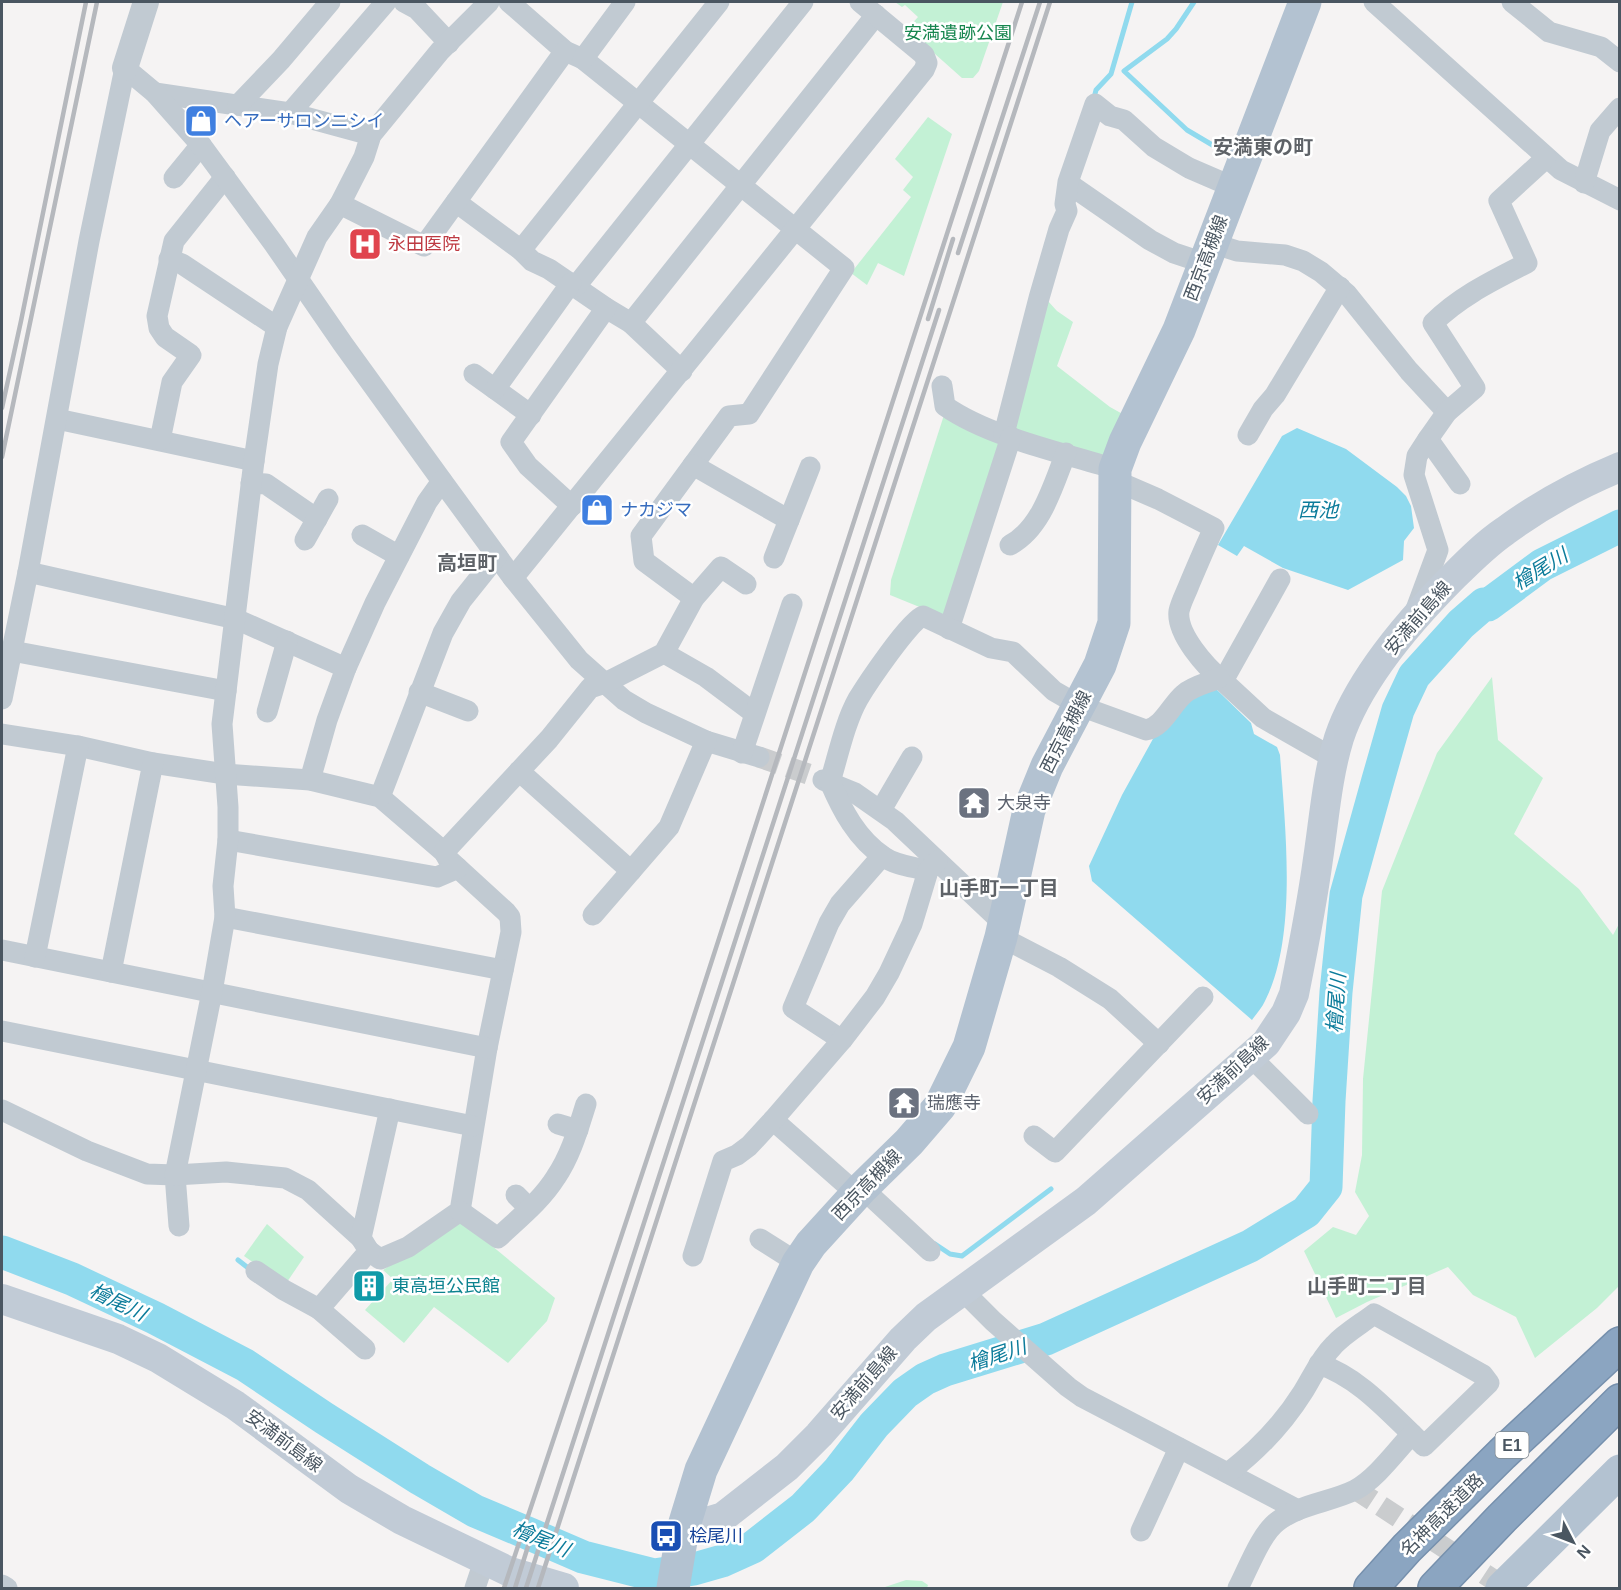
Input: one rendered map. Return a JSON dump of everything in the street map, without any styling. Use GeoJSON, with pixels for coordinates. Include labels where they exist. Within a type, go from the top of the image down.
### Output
{"type":"FeatureCollection","features":[{"type":"Feature","properties":{"kind":"highway"},"geometry":{"type":"LineString","coordinates":[[1407,1548],[1492,1445],[1620,1325]]}},
{"type":"Feature","properties":{"kind":"highway","name":"名神高速道路"},"geometry":{"type":"LineString","coordinates":[[1371,1588],[1407,1548],[1502,1454],[1620,1344]]}},
{"type":"Feature","properties":{"kind":"highway","name":"E1"},"geometry":{"type":"LineString","coordinates":[[1435,1588],[1620,1401]]}},
{"type":"Feature","properties":{"kind":"main road","name":"西京高槻線"},"geometry":{"type":"LineString","coordinates":[[673,1588],[681,1537],[701,1470],[798,1263],[812,1244],[940,1106],[969,1047],[1002,930],[1029,810],[1047,766],[1100,665],[1114,623],[1115,474],[1125,442],[1179,330],[1305,2]]}},
{"type":"Feature","properties":{"kind":"main road","name":"安満前島線"},"geometry":{"type":"LineString","coordinates":[[681,1537],[723,1517],[787,1467],[819,1435],[903,1339],[926,1317],[964,1292],[1086,1201],[1266,1043],[1294,994],[1340,738],[1353,707],[1371,674],[1412,620],[1485,546],[1506,530],[1588,480],[1620,466]]}},
{"type":"Feature","properties":{"kind":"main road","name":"安満前島線"},"geometry":{"type":"LineString","coordinates":[[2,1299],[118,1339],[158,1358],[235,1405],[349,1489],[402,1520],[479,1575],[519,1575],[564,1588]]}},
{"type":"Feature","properties":{"kind":"main road"},"geometry":{"type":"LineString","coordinates":[[1502,1588],[1620,1471]]}},
{"type":"Feature","properties":{"kind":"street"},"geometry":{"type":"LineString","coordinates":[[2,699],[28,572],[89,241],[125,68],[146,2]]}},
{"type":"Feature","properties":{"kind":"street"},"geometry":{"type":"LineString","coordinates":[[238,105],[281,60],[330,2]]}},
{"type":"Feature","properties":{"kind":"street"},"geometry":{"type":"LineString","coordinates":[[290,113],[386,2]]}},
{"type":"Feature","properties":{"kind":"street"},"geometry":{"type":"LineString","coordinates":[[404,2],[417,9],[448,43]]}},
{"type":"Feature","properties":{"kind":"street"},"geometry":{"type":"LineString","coordinates":[[179,1226],[175,1175],[225,917],[223,886],[228,840],[228,807],[222,724],[254,461],[268,364],[277,327],[317,237],[340,204],[364,157],[371,135],[448,43],[489,2]]}},
{"type":"Feature","properties":{"kind":"street"},"geometry":{"type":"LineString","coordinates":[[509,2],[844,268],[749,414],[729,416],[641,536],[644,561],[694,598]]}},
{"type":"Feature","properties":{"kind":"street"},"geometry":{"type":"LineString","coordinates":[[340,204],[424,246],[456,202],[574,55],[625,2]]}},
{"type":"Feature","properties":{"kind":"street"},"geometry":{"type":"LineString","coordinates":[[521,250],[719,2]]}},
{"type":"Feature","properties":{"kind":"street"},"geometry":{"type":"LineString","coordinates":[[495,389],[573,284],[802,2]]}},
{"type":"Feature","properties":{"kind":"street"},"geometry":{"type":"LineString","coordinates":[[1374,2],[1546,158],[1561,170],[1620,200]]}},
{"type":"Feature","properties":{"kind":"street"},"geometry":{"type":"LineString","coordinates":[[1512,2],[1549,32],[1601,47],[1620,62]]}},
{"type":"Feature","properties":{"kind":"street"},"geometry":{"type":"LineString","coordinates":[[513,578],[924,70],[927,63],[924,55],[868,8],[741,185],[631,323]]}},
{"type":"Feature","properties":{"kind":"street"},"geometry":{"type":"LineString","coordinates":[[125,68],[155,93],[201,145],[513,578],[579,660],[624,700],[705,741],[750,755],[754,713],[792,604]]}},
{"type":"Feature","properties":{"kind":"street"},"geometry":{"type":"LineString","coordinates":[[155,93],[290,113],[371,135]]}},
{"type":"Feature","properties":{"kind":"street"},"geometry":{"type":"LineString","coordinates":[[949,629],[1008,435],[1039,298],[1066,211],[1065,204],[1078,150],[1095,104],[1110,116],[1124,120],[1154,147],[1190,168],[1233,187]]}},
{"type":"Feature","properties":{"kind":"street"},"geometry":{"type":"LineString","coordinates":[[1584,183],[1600,131],[1620,108]]}},
{"type":"Feature","properties":{"kind":"street"},"geometry":{"type":"LineString","coordinates":[[174,178],[201,145]]}},
{"type":"Feature","properties":{"kind":"street"},"geometry":{"type":"LineString","coordinates":[[1412,620],[1438,550],[1413,475],[1417,456],[1447,412],[1475,388],[1433,323],[1481,287],[1527,263],[1499,201],[1546,158]]}},
{"type":"Feature","properties":{"kind":"street"},"geometry":{"type":"LineString","coordinates":[[160,440],[172,382],[191,355],[165,337],[159,328],[157,316],[169,259],[174,241],[225,177]]}},
{"type":"Feature","properties":{"kind":"street"},"geometry":{"type":"LineString","coordinates":[[1069,184],[1150,240],[1174,253],[1237,251],[1285,255],[1303,261],[1340,287],[1409,372],[1447,412]]}},
{"type":"Feature","properties":{"kind":"street"},"geometry":{"type":"LineString","coordinates":[[456,202],[521,250],[532,261],[549,268],[631,323],[682,371]]}},
{"type":"Feature","properties":{"kind":"street"},"geometry":{"type":"LineString","coordinates":[[169,259],[182,264],[277,327]]}},
{"type":"Feature","properties":{"kind":"street"},"geometry":{"type":"LineString","coordinates":[[1248,435],[1265,399],[1340,287]]}},
{"type":"Feature","properties":{"kind":"street"},"geometry":{"type":"LineString","coordinates":[[572,506],[528,466],[511,442],[606,308]]}},
{"type":"Feature","properties":{"kind":"street"},"geometry":{"type":"LineString","coordinates":[[474,374],[531,415]]}},
{"type":"Feature","properties":{"kind":"street"},"geometry":{"type":"LineString","coordinates":[[942,386],[945,406],[968,420],[1066,453],[1115,474],[1214,528],[1179,612],[1180,627],[1188,642],[1221,679],[1263,718],[1335,759]]}},
{"type":"Feature","properties":{"kind":"street"},"geometry":{"type":"LineString","coordinates":[[57,419],[254,461]]}},
{"type":"Feature","properties":{"kind":"street"},"geometry":{"type":"LineString","coordinates":[[1428,439],[1460,484]]}},
{"type":"Feature","properties":{"kind":"street"},"geometry":{"type":"LineString","coordinates":[[1010,545],[1026,534],[1040,514],[1066,453]]}},
{"type":"Feature","properties":{"kind":"street"},"geometry":{"type":"LineString","coordinates":[[693,465],[789,520]]}},
{"type":"Feature","properties":{"kind":"street"},"geometry":{"type":"LineString","coordinates":[[774,558],[810,467]]}},
{"type":"Feature","properties":{"kind":"street"},"geometry":{"type":"LineString","coordinates":[[310,780],[327,720],[346,668],[399,556],[427,502],[442,481]]}},
{"type":"Feature","properties":{"kind":"street"},"geometry":{"type":"LineString","coordinates":[[251,483],[266,484],[317,519]]}},
{"type":"Feature","properties":{"kind":"street"},"geometry":{"type":"LineString","coordinates":[[305,540],[328,499]]}},
{"type":"Feature","properties":{"kind":"street"},"geometry":{"type":"LineString","coordinates":[[362,535],[399,556]]}},
{"type":"Feature","properties":{"kind":"street"},"geometry":{"type":"LineString","coordinates":[[380,797],[443,633],[478,578],[497,556]]}},
{"type":"Feature","properties":{"kind":"street"},"geometry":{"type":"LineString","coordinates":[[444,852],[549,739],[590,688],[605,683],[664,653],[694,598],[721,567],[746,584]]}},
{"type":"Feature","properties":{"kind":"street"},"geometry":{"type":"LineString","coordinates":[[28,572],[236,619],[346,668]]}},
{"type":"Feature","properties":{"kind":"street"},"geometry":{"type":"LineString","coordinates":[[824,780],[858,700],[918,618],[923,616],[991,648],[1013,652],[1054,691],[1080,706],[1138,728],[1152,729],[1185,692],[1221,679],[1270,615],[1280,579]]}},
{"type":"Feature","properties":{"kind":"street"},"geometry":{"type":"LineString","coordinates":[[267,712],[287,641]]}},
{"type":"Feature","properties":{"kind":"street"},"geometry":{"type":"LineString","coordinates":[[12,651],[226,691]]}},
{"type":"Feature","properties":{"kind":"street"},"geometry":{"type":"LineString","coordinates":[[664,653],[706,677],[754,713]]}},
{"type":"Feature","properties":{"kind":"street"},"geometry":{"type":"LineString","coordinates":[[419,692],[468,711]]}},
{"type":"Feature","properties":{"kind":"street"},"geometry":{"type":"LineString","coordinates":[[2,734],[78,746],[153,763],[225,774],[310,780],[380,797],[444,852],[448,860],[510,917],[511,932],[487,1048],[460,1211],[408,1247],[380,1259],[308,1190],[285,1178],[226,1172],[147,1174],[87,1151],[2,1110]]}},
{"type":"Feature","properties":{"kind":"street"},"geometry":{"type":"LineString","coordinates":[[607,909],[631,871],[669,827],[705,741]]}},
{"type":"Feature","properties":{"kind":"street"},"geometry":{"type":"LineString","coordinates":[[35,957],[78,746]]}},
{"type":"Feature","properties":{"kind":"street"},"geometry":{"type":"LineString","coordinates":[[881,810],[912,757]]}},
{"type":"Feature","properties":{"kind":"street"},"geometry":{"type":"LineString","coordinates":[[111,972],[153,763]]}},
{"type":"Feature","properties":{"kind":"street"},"geometry":{"type":"LineString","coordinates":[[519,771],[631,871]]}},
{"type":"Feature","properties":{"kind":"street"},"geometry":{"type":"LineString","coordinates":[[824,780],[855,793],[881,810],[933,866],[1002,930],[1110,999],[1159,1044]]}},
{"type":"Feature","properties":{"kind":"street"},"geometry":{"type":"LineString","coordinates":[[824,780],[860,836],[882,856],[933,866]]}},
{"type":"Feature","properties":{"kind":"street"},"geometry":{"type":"LineString","coordinates":[[228,840],[437,877],[458,868]]}},
{"type":"Feature","properties":{"kind":"street"},"geometry":{"type":"LineString","coordinates":[[842,1040],[793,1008],[829,923],[840,904],[882,856]]}},
{"type":"Feature","properties":{"kind":"street"},"geometry":{"type":"LineString","coordinates":[[693,1256],[723,1161],[737,1155],[748,1146],[773,1120],[870,1004],[889,973],[912,924],[933,866]]}},
{"type":"Feature","properties":{"kind":"street"},"geometry":{"type":"LineString","coordinates":[[225,917],[503,970]]}},
{"type":"Feature","properties":{"kind":"street"},"geometry":{"type":"LineString","coordinates":[[2,950],[487,1048]]}},
{"type":"Feature","properties":{"kind":"street"},"geometry":{"type":"LineString","coordinates":[[1034,1136],[1055,1152],[1203,998]]}},
{"type":"Feature","properties":{"kind":"street"},"geometry":{"type":"LineString","coordinates":[[2,1030],[473,1126]]}},
{"type":"Feature","properties":{"kind":"street"},"geometry":{"type":"LineString","coordinates":[[1251,1057],[1308,1114]]}},
{"type":"Feature","properties":{"kind":"street"},"geometry":{"type":"LineString","coordinates":[[460,1211],[498,1238],[523,1201],[556,1177],[572,1147],[568,1127],[586,1104]]}},
{"type":"Feature","properties":{"kind":"street"},"geometry":{"type":"LineString","coordinates":[[319,1309],[365,1245],[390,1109]]}},
{"type":"Feature","properties":{"kind":"street"},"geometry":{"type":"LineString","coordinates":[[773,1120],[930,1251]]}},
{"type":"Feature","properties":{"kind":"street"},"geometry":{"type":"LineString","coordinates":[[760,1239],[798,1263]]}},
{"type":"Feature","properties":{"kind":"street"},"geometry":{"type":"LineString","coordinates":[[256,1272],[319,1309],[365,1349]]}},
{"type":"Feature","properties":{"kind":"street"},"geometry":{"type":"LineString","coordinates":[[964,1292],[993,1321],[1082,1397],[1298,1510]]}},
{"type":"Feature","properties":{"kind":"street"},"geometry":{"type":"LineString","coordinates":[[1228,1473],[1255,1452],[1283,1422],[1319,1364],[1335,1344],[1374,1314],[1483,1375],[1489,1383],[1424,1446],[1368,1392],[1337,1370],[1319,1364]]}},
{"type":"Feature","properties":{"kind":"street"},"geometry":{"type":"LineString","coordinates":[[1238,1588],[1266,1533],[1277,1521],[1298,1510],[1355,1490],[1367,1482],[1412,1434]]}},
{"type":"Feature","properties":{"kind":"street"},"geometry":{"type":"LineString","coordinates":[[1141,1531],[1179,1448]]}},
{"type":"Feature","properties":{"kind":"street"},"geometry":{"type":"LineString","coordinates":[[2,1585],[7,1588]]}},
{"type":"Feature","properties":{"kind":"green space","name":"安満遺跡公園"},"geometry":{"type":"Polygon","coordinates":[[[895,2],[1003,2],[979,71],[973,78],[962,78],[907,29],[918,17],[905,5],[902,7],[895,2]]]}},
{"type":"Feature","properties":{"kind":"green space"},"geometry":{"type":"Polygon","coordinates":[[[928,117],[952,134],[904,276],[878,263],[867,285],[851,273],[911,197],[903,190],[913,177],[895,159],[928,117]]]}},
{"type":"Feature","properties":{"kind":"green space"},"geometry":{"type":"Polygon","coordinates":[[[1047,300],[1057,311],[1073,322],[1057,366],[1110,407],[1128,417],[1113,458],[1013,432],[1047,300]]]}},
{"type":"Feature","properties":{"kind":"green space"},"geometry":{"type":"Polygon","coordinates":[[[944,415],[1003,441],[944,617],[890,595],[891,580],[944,415]]]}},
{"type":"Feature","properties":{"kind":"green space"},"geometry":{"type":"Polygon","coordinates":[[[1492,677],[1498,740],[1543,778],[1514,834],[1579,889],[1613,935],[1619,924],[1619,1286],[1597,1308],[1535,1358],[1516,1317],[1473,1295],[1448,1267],[1336,1318],[1304,1251],[1333,1227],[1356,1235],[1369,1216],[1355,1192],[1362,1155],[1363,1079],[1382,891],[1437,753],[1492,677]]]}},
{"type":"Feature","properties":{"kind":"green space"},"geometry":{"type":"Polygon","coordinates":[[[456,1222],[463,1222],[555,1298],[547,1321],[508,1363],[434,1307],[404,1343],[365,1310],[393,1279],[383,1270],[456,1222]]]}},
{"type":"Feature","properties":{"kind":"green space"},"geometry":{"type":"Polygon","coordinates":[[[267,1224],[304,1257],[285,1285],[244,1256],[267,1224]]]}},
{"type":"Feature","properties":{"kind":"green space"},"geometry":{"type":"Polygon","coordinates":[[[906,1580],[922,1581],[928,1585],[927,1588],[882,1588],[906,1580]]]}},
{"type":"Feature","properties":{"kind":"water","name":"西池"},"geometry":{"type":"Polygon","coordinates":[[[1297,428],[1346,449],[1397,487],[1406,496],[1411,506],[1414,528],[1404,541],[1403,560],[1348,590],[1283,568],[1244,546],[1237,556],[1218,545],[1282,436],[1297,428]]]}},
{"type":"Feature","properties":{"kind":"water"},"geometry":{"type":"Polygon","coordinates":[[[1214,687],[1251,723],[1254,734],[1277,747],[1280,755],[1286,847],[1286,913],[1275,975],[1264,1004],[1252,1020],[1092,881],[1089,866],[1122,795],[1159,728],[1184,701],[1214,687]]]}},
{"type":"Feature","properties":{"kind":"waterway"},"geometry":{"type":"LineString","coordinates":[[1094,98],[1096,90],[1111,74],[1132,2]]}},
{"type":"Feature","properties":{"kind":"waterway"},"geometry":{"type":"LineString","coordinates":[[1194,2],[1167,39],[1124,71],[1187,130],[1231,156]]}},
{"type":"Feature","properties":{"kind":"waterway","name":"檜尾川"},"geometry":{"type":"LineString","coordinates":[[2,1252],[72,1279],[155,1318],[245,1365],[420,1479],[475,1511],[583,1557],[654,1575],[694,1569],[722,1561],[753,1547],[803,1508],[839,1470],[874,1425],[905,1393],[925,1379],[945,1370],[1046,1339],[1250,1246],[1306,1212],[1326,1187],[1336,992],[1346,895],[1398,710],[1414,676],[1461,624],[1484,604],[1488,605],[1542,565],[1620,526]]}},
{"type":"Feature","properties":{"kind":"waterway"},"geometry":{"type":"LineString","coordinates":[[935,1244],[950,1254],[962,1256],[1051,1189]]}},
{"type":"Feature","properties":{"kind":"waterway"},"geometry":{"type":"LineString","coordinates":[[238,1260],[252,1271]]}},
{"type":"Feature","properties":{"kind":"tunnel"},"geometry":{"type":"LineString","coordinates":[[759,757],[817,777]]}},
{"type":"Feature","properties":{"kind":"tunnel"},"geometry":{"type":"LineString","coordinates":[[1355,1489],[1506,1588]]}},
{"type":"Feature","properties":{"kind":"railway"},"geometry":{"type":"LineString","coordinates":[[2,408],[86,2]]}},
{"type":"Feature","properties":{"kind":"railway"},"geometry":{"type":"LineString","coordinates":[[2,457],[97,2]]}},
{"type":"Feature","properties":{"kind":"railway"},"geometry":{"type":"LineString","coordinates":[[504,1588],[670,1090],[1022,2]]}},
{"type":"Feature","properties":{"kind":"railway"},"geometry":{"type":"LineString","coordinates":[[958,253],[1040,2]]}},
{"type":"Feature","properties":{"kind":"railway"},"geometry":{"type":"LineString","coordinates":[[538,1588],[1050,2]]}},
{"type":"Feature","properties":{"kind":"railway"},"geometry":{"type":"LineString","coordinates":[[928,319],[953,239]]}},
{"type":"Feature","properties":{"kind":"railway"},"geometry":{"type":"LineString","coordinates":[[526,1588],[939,310]]}},
{"type":"Feature","properties":{"kind":"railway"},"geometry":{"type":"LineString","coordinates":[[515,1588],[529,1543]]}},
{"type":"Feature","properties":{"kind":"place","name":"ヘアーサロンニシイ"},"geometry":{"type":"Point","coordinates":[201,121]}},
{"type":"Feature","properties":{"kind":"place","name":"永田医院"},"geometry":{"type":"Point","coordinates":[365,244]}},
{"type":"Feature","properties":{"kind":"place","name":"ナカジマ"},"geometry":{"type":"Point","coordinates":[597,510]}},
{"type":"Feature","properties":{"kind":"place","name":"大泉寺"},"geometry":{"type":"Point","coordinates":[974,803]}},
{"type":"Feature","properties":{"kind":"place","name":"瑞應寺"},"geometry":{"type":"Point","coordinates":[904,1103]}},
{"type":"Feature","properties":{"kind":"place","name":"東高垣公民館"},"geometry":{"type":"Point","coordinates":[369,1286]}},
{"type":"Feature","properties":{"kind":"place","name":"桧尾川"},"geometry":{"type":"Point","coordinates":[666,1536]}},
{"type":"Feature","properties":{"kind":"district","name":"安満東の町"},"geometry":{"type":"Point","coordinates":[1263,147]}},
{"type":"Feature","properties":{"kind":"district","name":"高垣町"},"geometry":{"type":"Point","coordinates":[467,563]}},
{"type":"Feature","properties":{"kind":"district","name":"山手町一丁目"},"geometry":{"type":"Point","coordinates":[999,888]}},
{"type":"Feature","properties":{"kind":"district","name":"山手町二丁目"},"geometry":{"type":"Point","coordinates":[1367,1286]}}]}
